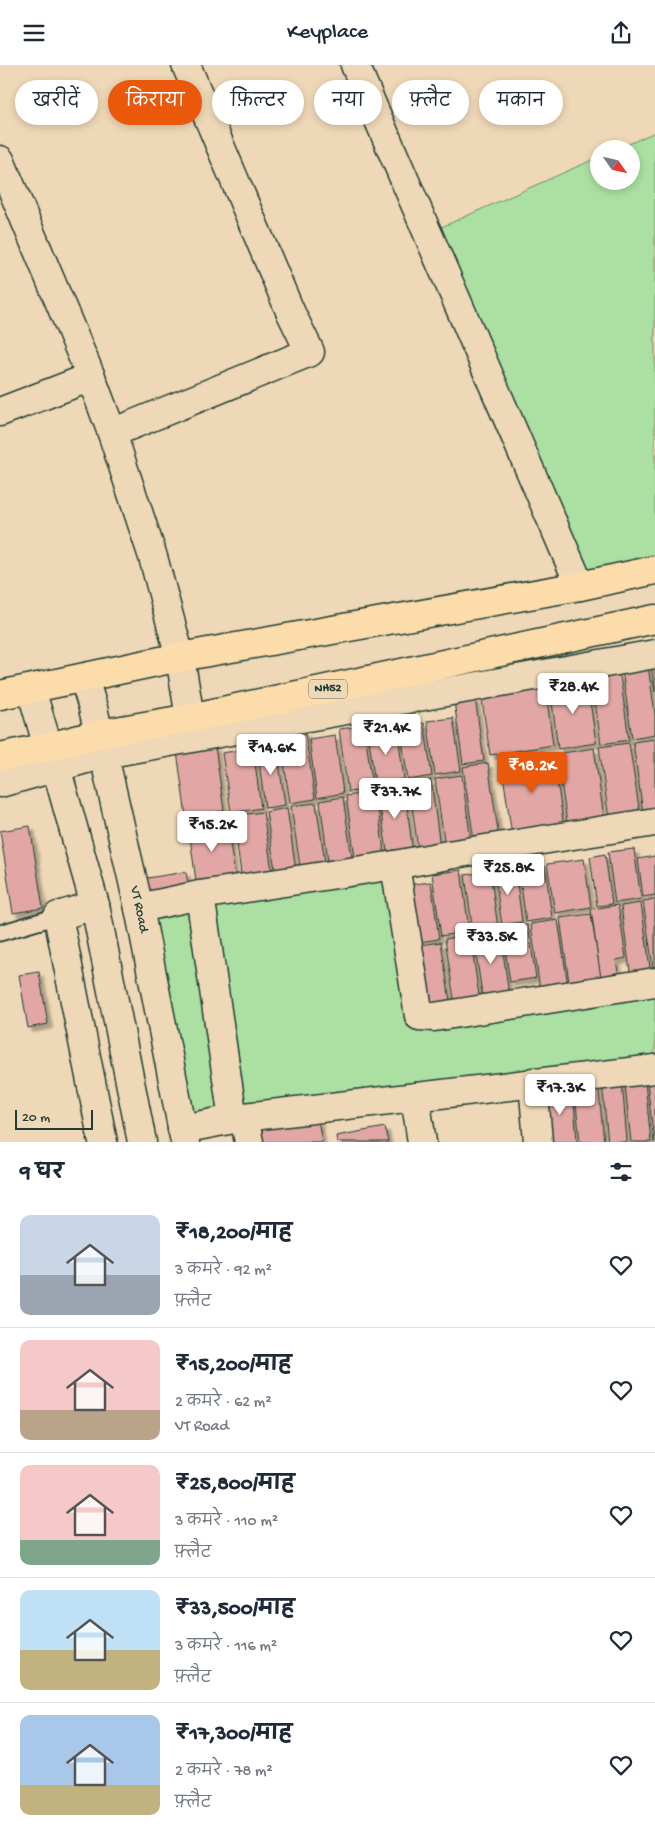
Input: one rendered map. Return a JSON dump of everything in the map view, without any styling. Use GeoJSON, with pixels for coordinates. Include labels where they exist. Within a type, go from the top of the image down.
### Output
{"type":"FeatureCollection","features":[{"type":"Feature","properties":{"kind":"highway"},"geometry":{"type":"LineString","coordinates":[[0,695],[180,657],[580,586],[655,570]]}},
{"type":"Feature","properties":{"kind":"highway","name":"NH52"},"geometry":{"type":"LineString","coordinates":[[0,757],[52,757],[190,719],[655,619]]}},
{"type":"Feature","properties":{"kind":"street"},"geometry":{"type":"LineString","coordinates":[[112,433],[310,352],[290,311],[186,65]]}},
{"type":"Feature","properties":{"kind":"street"},"geometry":{"type":"LineString","coordinates":[[355,65],[580,586]]}},
{"type":"Feature","properties":{"kind":"street"},"geometry":{"type":"LineString","coordinates":[[0,160],[91,377],[112,433],[153,557],[180,657],[190,719]]}},
{"type":"Feature","properties":{"kind":"street"},"geometry":{"type":"LineString","coordinates":[[0,412],[91,377]]}},
{"type":"Feature","properties":{"kind":"street"},"geometry":{"type":"LineString","coordinates":[[102,744],[655,654]]}},
{"type":"Feature","properties":{"kind":"street","name":"VT Road"},"geometry":{"type":"LineString","coordinates":[[84,678],[102,744],[139,908],[184,1135]]}},
{"type":"Feature","properties":{"kind":"street"},"geometry":{"type":"LineString","coordinates":[[31,689],[95,905],[142,1142]]}},
{"type":"Feature","properties":{"kind":"street"},"geometry":{"type":"LineString","coordinates":[[0,783],[52,757]]}},
{"type":"Feature","properties":{"kind":"street"},"geometry":{"type":"LineString","coordinates":[[139,908],[200,895],[655,822]]}},
{"type":"Feature","properties":{"kind":"street"},"geometry":{"type":"LineString","coordinates":[[396,865],[419,1016],[434,1017],[655,982]]}},
{"type":"Feature","properties":{"kind":"street"},"geometry":{"type":"LineString","coordinates":[[200,895],[242,1126]]}},
{"type":"Feature","properties":{"kind":"street"},"geometry":{"type":"LineString","coordinates":[[95,905],[58,916],[103,1142]]}},
{"type":"Feature","properties":{"kind":"street"},"geometry":{"type":"LineString","coordinates":[[184,1135],[415,1097],[655,1069]]}},
{"type":"Feature","properties":{"kind":"street"},"geometry":{"type":"LineString","coordinates":[[533,1082],[538,1142]]}},
{"type":"Feature","properties":{"kind":"street"},"geometry":{"type":"LineString","coordinates":[[415,1097],[422,1142]]}},
{"type":"Feature","properties":{"kind":"lane"},"geometry":{"type":"LineString","coordinates":[[0,933],[58,916]]}},
{"type":"Feature","properties":{"kind":"green space"},"geometry":{"type":"Polygon","coordinates":[[[655,132],[655,571],[580,586],[428,233],[590,161],[590,190],[640,190],[640,140],[638,140],[655,132]]]}},
{"type":"Feature","properties":{"kind":"green space"},"geometry":{"type":"Polygon","coordinates":[[[395,865],[419,1016],[655,981],[655,1069],[182,1129],[139,908],[395,865]]]}},
{"type":"Feature","properties":{"kind":"building"},"geometry":{"type":"Polygon","coordinates":[[[648,666],[655,714],[655,734],[632,738],[622,670],[648,666]]]}},
{"type":"Feature","properties":{"kind":"building"},"geometry":{"type":"Polygon","coordinates":[[[651,666],[655,666],[655,692],[651,666]]]}},
{"type":"Feature","properties":{"kind":"building"},"geometry":{"type":"Polygon","coordinates":[[[620,675],[629,740],[601,744],[592,679],[620,675]]]}},
{"type":"Feature","properties":{"kind":"building"},"geometry":{"type":"Polygon","coordinates":[[[587,680],[596,743],[558,749],[550,686],[587,680]]]}},
{"type":"Feature","properties":{"kind":"building"},"geometry":{"type":"Polygon","coordinates":[[[545,685],[553,745],[490,755],[481,694],[545,685]]]}},
{"type":"Feature","properties":{"kind":"building"},"geometry":{"type":"Polygon","coordinates":[[[475,698],[484,761],[463,764],[454,701],[475,698]]]}},
{"type":"Feature","properties":{"kind":"building"},"geometry":{"type":"Polygon","coordinates":[[[453,718],[461,771],[435,775],[427,721],[453,718]]]}},
{"type":"Feature","properties":{"kind":"building"},"geometry":{"type":"Polygon","coordinates":[[[424,723],[432,776],[408,780],[400,727],[424,723]]]}},
{"type":"Feature","properties":{"kind":"building"},"geometry":{"type":"Polygon","coordinates":[[[364,726],[373,789],[348,792],[339,729],[364,726]]]}},
{"type":"Feature","properties":{"kind":"building"},"geometry":{"type":"Polygon","coordinates":[[[397,728],[404,779],[375,784],[368,732],[397,728]]]}},
{"type":"Feature","properties":{"kind":"building"},"geometry":{"type":"Polygon","coordinates":[[[305,732],[315,799],[290,803],[280,736],[305,732]]]}},
{"type":"Feature","properties":{"kind":"building"},"geometry":{"type":"Polygon","coordinates":[[[335,735],[343,793],[317,798],[309,739],[335,735]]]}},
{"type":"Feature","properties":{"kind":"building"},"geometry":{"type":"Polygon","coordinates":[[[655,739],[655,811],[643,813],[633,742],[655,739]]]}},
{"type":"Feature","properties":{"kind":"building"},"geometry":{"type":"Polygon","coordinates":[[[276,743],[285,805],[265,808],[257,746],[276,743]]]}},
{"type":"Feature","properties":{"kind":"building"},"geometry":{"type":"Polygon","coordinates":[[[629,743],[640,814],[609,819],[599,747],[629,743]]]}},
{"type":"Feature","properties":{"kind":"building"},"geometry":{"type":"Polygon","coordinates":[[[215,746],[224,811],[186,816],[177,752],[215,746]]]}},
{"type":"Feature","properties":{"kind":"building"},"geometry":{"type":"Polygon","coordinates":[[[253,748],[261,808],[231,813],[222,753],[253,748]]]}},
{"type":"Feature","properties":{"kind":"building"},"geometry":{"type":"Polygon","coordinates":[[[594,748],[604,818],[567,823],[557,754],[594,748]]]}},
{"type":"Feature","properties":{"kind":"building"},"geometry":{"type":"Polygon","coordinates":[[[553,753],[564,828],[512,836],[501,761],[553,753]]]}},
{"type":"Feature","properties":{"kind":"building"},"geometry":{"type":"Polygon","coordinates":[[[488,763],[499,838],[474,841],[463,767],[488,763]]]}},
{"type":"Feature","properties":{"kind":"building"},"geometry":{"type":"Polygon","coordinates":[[[462,775],[471,842],[445,846],[435,779],[462,775]]]}},
{"type":"Feature","properties":{"kind":"building"},"geometry":{"type":"Polygon","coordinates":[[[431,780],[440,847],[418,850],[409,783],[431,780]]]}},
{"type":"Feature","properties":{"kind":"building"},"geometry":{"type":"Polygon","coordinates":[[[404,784],[413,853],[388,857],[377,788],[404,784]]]}},
{"type":"Feature","properties":{"kind":"building"},"geometry":{"type":"Polygon","coordinates":[[[376,792],[385,861],[356,865],[346,796],[376,792]]]}},
{"type":"Feature","properties":{"kind":"building"},"geometry":{"type":"Polygon","coordinates":[[[343,797],[353,865],[329,868],[320,801],[343,797]]]}},
{"type":"Feature","properties":{"kind":"building"},"geometry":{"type":"Polygon","coordinates":[[[316,803],[326,869],[301,873],[291,806],[316,803]]]}},
{"type":"Feature","properties":{"kind":"building"},"geometry":{"type":"Polygon","coordinates":[[[287,808],[296,872],[276,876],[266,812],[287,808]]]}},
{"type":"Feature","properties":{"kind":"building"},"geometry":{"type":"Polygon","coordinates":[[[263,812],[273,877],[242,881],[233,816],[263,812]]]}},
{"type":"Feature","properties":{"kind":"building"},"geometry":{"type":"Polygon","coordinates":[[[226,816],[236,884],[197,889],[188,822],[226,816]]]}},
{"type":"Feature","properties":{"kind":"building"},"geometry":{"type":"Polygon","coordinates":[[[30,826],[43,908],[13,913],[0,831],[30,826]]]}},
{"type":"Feature","properties":{"kind":"building"},"geometry":{"type":"Polygon","coordinates":[[[634,849],[641,899],[615,903],[608,852],[634,849]]]}},
{"type":"Feature","properties":{"kind":"building"},"geometry":{"type":"Polygon","coordinates":[[[605,854],[612,904],[597,906],[590,857],[605,854]]]}},
{"type":"Feature","properties":{"kind":"building"},"geometry":{"type":"Polygon","coordinates":[[[655,856],[655,895],[643,897],[638,859],[655,856]]]}},
{"type":"Feature","properties":{"kind":"building"},"geometry":{"type":"Polygon","coordinates":[[[584,859],[591,907],[555,913],[547,864],[584,859]]]}},
{"type":"Feature","properties":{"kind":"building"},"geometry":{"type":"Polygon","coordinates":[[[545,866],[552,918],[526,922],[519,870],[545,866]]]}},
{"type":"Feature","properties":{"kind":"building"},"geometry":{"type":"Polygon","coordinates":[[[515,868],[522,922],[502,925],[494,871],[515,868]]]}},
{"type":"Feature","properties":{"kind":"building"},"geometry":{"type":"Polygon","coordinates":[[[461,870],[469,931],[441,936],[432,874],[461,870]]]}},
{"type":"Feature","properties":{"kind":"building"},"geometry":{"type":"Polygon","coordinates":[[[490,871],[498,928],[473,932],[465,875],[490,871]]]}},
{"type":"Feature","properties":{"kind":"building"},"geometry":{"type":"Polygon","coordinates":[[[186,872],[189,890],[143,897],[141,879],[186,872]]]}},
{"type":"Feature","properties":{"kind":"building"},"geometry":{"type":"Polygon","coordinates":[[[431,882],[439,939],[413,943],[405,885],[431,882]]]}},
{"type":"Feature","properties":{"kind":"building"},"geometry":{"type":"Polygon","coordinates":[[[655,899],[655,967],[653,967],[643,901],[655,899]]]}},
{"type":"Feature","properties":{"kind":"building"},"geometry":{"type":"Polygon","coordinates":[[[641,903],[651,975],[631,978],[621,906],[641,903]]]}},
{"type":"Feature","properties":{"kind":"building"},"geometry":{"type":"Polygon","coordinates":[[[618,905],[626,958],[616,960],[619,978],[601,981],[591,909],[618,905]]]}},
{"type":"Feature","properties":{"kind":"building"},"geometry":{"type":"Polygon","coordinates":[[[591,914],[601,978],[569,982],[560,918],[591,914]]]}},
{"type":"Feature","properties":{"kind":"building"},"geometry":{"type":"Polygon","coordinates":[[[558,920],[568,986],[540,990],[531,924],[558,920]]]}},
{"type":"Feature","properties":{"kind":"building"},"geometry":{"type":"Polygon","coordinates":[[[528,925],[536,978],[510,982],[502,929],[528,925]]]}},
{"type":"Feature","properties":{"kind":"building"},"geometry":{"type":"Polygon","coordinates":[[[500,930],[509,995],[483,1000],[473,934],[500,930]]]}},
{"type":"Feature","properties":{"kind":"building"},"geometry":{"type":"Polygon","coordinates":[[[470,935],[480,1002],[455,1006],[445,939],[470,935]]]}},
{"type":"Feature","properties":{"kind":"building"},"geometry":{"type":"Polygon","coordinates":[[[441,942],[451,1008],[423,1012],[414,946],[441,942]]]}},
{"type":"Feature","properties":{"kind":"building"},"geometry":{"type":"Polygon","coordinates":[[[39,972],[48,1024],[28,1028],[19,975],[39,972]]]}},
{"type":"Feature","properties":{"kind":"building"},"geometry":{"type":"Polygon","coordinates":[[[622,1081],[627,1142],[608,1142],[602,1083],[622,1081]]]}},
{"type":"Feature","properties":{"kind":"building"},"geometry":{"type":"Polygon","coordinates":[[[655,1081],[655,1142],[654,1142],[647,1082],[655,1081]]]}},
{"type":"Feature","properties":{"kind":"building"},"geometry":{"type":"Polygon","coordinates":[[[645,1082],[651,1142],[631,1142],[625,1084],[645,1082]]]}},
{"type":"Feature","properties":{"kind":"building"},"geometry":{"type":"Polygon","coordinates":[[[598,1083],[604,1142],[580,1142],[574,1085],[598,1083]]]}},
{"type":"Feature","properties":{"kind":"building"},"geometry":{"type":"Polygon","coordinates":[[[573,1090],[577,1142],[546,1142],[542,1092],[573,1090]]]}},
{"type":"Feature","properties":{"kind":"building"},"geometry":{"type":"Polygon","coordinates":[[[318,1120],[322,1142],[257,1142],[255,1131],[318,1120]]]}},
{"type":"Feature","properties":{"kind":"building"},"geometry":{"type":"Polygon","coordinates":[[[385,1127],[388,1142],[337,1142],[336,1136],[385,1127]]]}}]}
